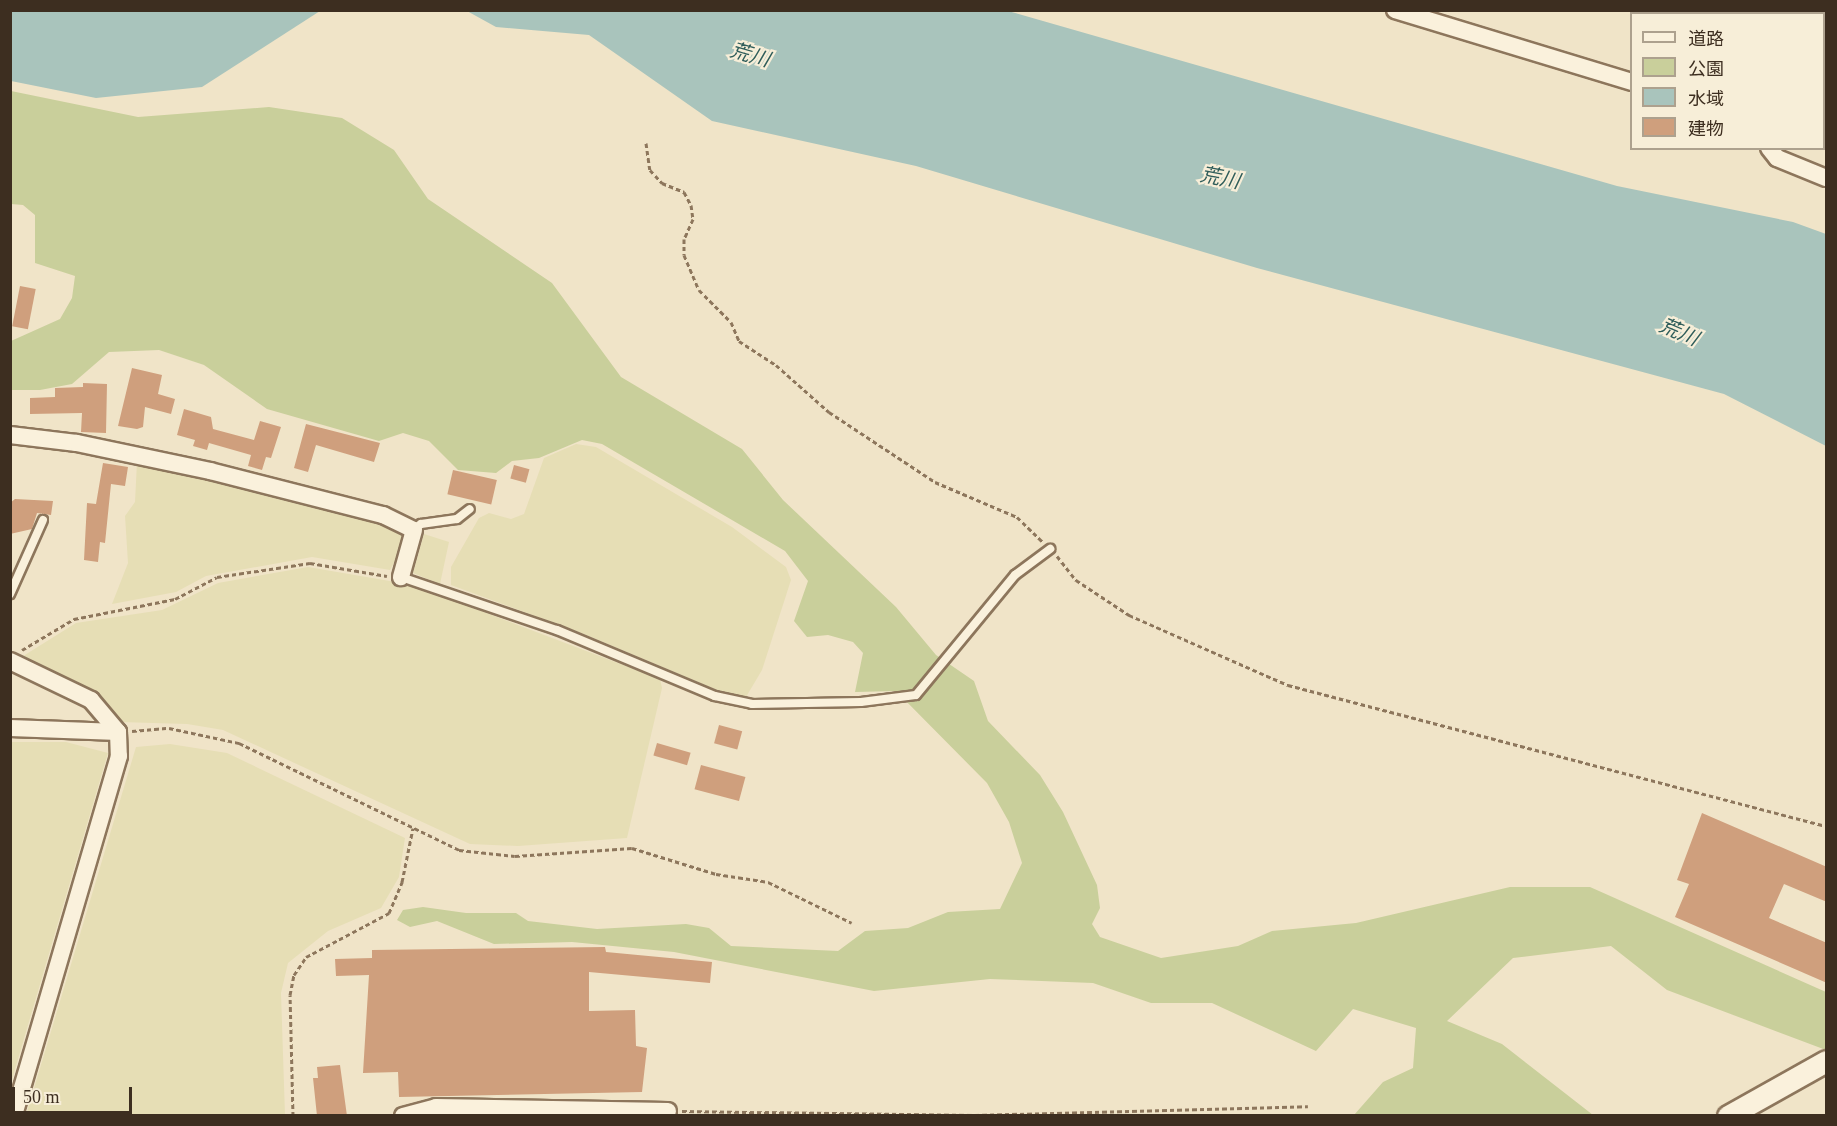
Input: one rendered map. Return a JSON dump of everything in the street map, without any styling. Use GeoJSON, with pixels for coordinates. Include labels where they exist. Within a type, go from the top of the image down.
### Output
{"type":"FeatureCollection","features":[{"type":"Feature","properties":{"kind":"street"},"geometry":{"type":"LineString","coordinates":[[1395,10],[1630,80]]}},
{"type":"Feature","properties":{"kind":"street"},"geometry":{"type":"LineString","coordinates":[[1771,150],[1777,158],[1827,178]]}},
{"type":"Feature","properties":{"kind":"street"},"geometry":{"type":"LineString","coordinates":[[10,435],[77,443],[210,471],[357,507],[414,530],[401,577]]}},
{"type":"Feature","properties":{"kind":"street"},"geometry":{"type":"LineString","coordinates":[[14,657],[91,700],[118,732],[119,756],[14,1116]]}},
{"type":"Feature","properties":{"kind":"street"},"geometry":{"type":"LineString","coordinates":[[10,728],[118,732]]}},
{"type":"Feature","properties":{"kind":"street"},"geometry":{"type":"LineString","coordinates":[[1728,1116],[1827,1061]]}},
{"type":"Feature","properties":{"kind":"street"},"geometry":{"type":"LineString","coordinates":[[403,1116],[436,1107],[668,1111]]}},
{"type":"Feature","properties":{"kind":"lane"},"geometry":{"type":"LineString","coordinates":[[414,530],[421,524],[457,519],[470,509]]}},
{"type":"Feature","properties":{"kind":"lane"},"geometry":{"type":"LineString","coordinates":[[10,594],[43,520]]}},
{"type":"Feature","properties":{"kind":"lane"},"geometry":{"type":"LineString","coordinates":[[401,577],[557,630],[715,696],[752,704],[861,702],[916,695],[1015,575],[1050,549]]}},
{"type":"Feature","properties":{"kind":"path"},"geometry":{"type":"LineString","coordinates":[[646,143],[650,170],[662,183],[684,192],[691,205],[693,219],[684,239],[684,255],[699,290],[731,322],[739,341],[776,365],[829,412],[935,482],[1017,517],[1050,549],[1076,580],[1130,615],[1288,685],[1827,826]]}},
{"type":"Feature","properties":{"kind":"path"},"geometry":{"type":"LineString","coordinates":[[14,657],[74,619],[175,599],[217,577],[310,562],[401,577]]}},
{"type":"Feature","properties":{"kind":"path"},"geometry":{"type":"LineString","coordinates":[[118,732],[169,728],[239,743],[459,850],[491,855],[632,848],[716,874],[768,882],[852,923]]}},
{"type":"Feature","properties":{"kind":"path"},"geometry":{"type":"LineString","coordinates":[[293,1116],[290,995],[294,975],[306,957],[389,913],[402,882],[413,828]]}},
{"type":"Feature","properties":{"kind":"path"},"geometry":{"type":"LineString","coordinates":[[668,1111],[975,1114],[1308,1106]]}},
{"type":"Feature","properties":{"kind":"shaded area"},"geometry":{"type":"Polygon","coordinates":[[[576,444],[596,447],[732,527],[786,567],[791,580],[762,670],[746,697],[731,696],[584,634],[451,585],[451,567],[479,518],[489,513],[511,519],[524,514],[544,458],[576,444]]]}},
{"type":"Feature","properties":{"kind":"shaded area"},"geometry":{"type":"Polygon","coordinates":[[[137,462],[332,506],[403,530],[406,540],[390,570],[312,557],[206,576],[176,592],[112,604],[128,563],[125,516],[135,502],[137,462]]]}},
{"type":"Feature","properties":{"kind":"shaded area"},"geometry":{"type":"Polygon","coordinates":[[[424,534],[449,542],[440,584],[413,573],[424,534]]]}},
{"type":"Feature","properties":{"kind":"shaded area"},"geometry":{"type":"Polygon","coordinates":[[[308,567],[413,585],[660,679],[662,688],[627,838],[518,846],[470,844],[223,730],[187,724],[120,722],[80,686],[20,658],[76,623],[162,610],[218,583],[308,567]]]}},
{"type":"Feature","properties":{"kind":"shaded area"},"geometry":{"type":"Polygon","coordinates":[[[11,742],[66,742],[108,753],[11,1083],[11,742]]]}},
{"type":"Feature","properties":{"kind":"shaded area"},"geometry":{"type":"Polygon","coordinates":[[[170,744],[227,753],[405,838],[399,877],[381,908],[328,931],[288,963],[281,993],[285,1115],[26,1115],[136,747],[170,744]]]}},
{"type":"Feature","properties":{"kind":"green space"},"geometry":{"type":"Polygon","coordinates":[[[11,91],[138,117],[269,107],[342,118],[394,150],[428,199],[552,283],[621,377],[742,449],[783,500],[896,607],[936,655],[974,681],[988,721],[1040,775],[1063,812],[1097,885],[1100,908],[1092,924],[1100,937],[1161,958],[1238,946],[1272,931],[1356,923],[1510,887],[1590,887],[1826,992],[1826,1050],[1667,990],[1611,946],[1513,958],[1447,1021],[1502,1044],[1593,1115],[1354,1115],[1383,1082],[1413,1068],[1416,1028],[1353,1009],[1316,1051],[1212,1003],[1151,1003],[1093,983],[990,979],[874,991],[674,952],[572,942],[494,944],[437,921],[410,927],[397,920],[403,910],[423,907],[466,913],[516,913],[528,921],[597,929],[686,924],[709,928],[731,946],[838,951],[865,931],[908,928],[948,912],[1000,909],[1022,863],[1009,822],[987,783],[896,691],[855,692],[863,653],[853,642],[828,635],[807,637],[794,621],[808,581],[785,551],[602,444],[582,440],[539,458],[512,461],[496,473],[458,470],[429,441],[403,433],[379,441],[267,409],[204,365],[159,350],[109,352],[72,384],[40,390],[11,390],[11,341],[60,319],[72,298],[75,276],[35,263],[35,215],[23,205],[11,204],[11,91]]]}},
{"type":"Feature","properties":{"kind":"water"},"geometry":{"type":"Polygon","coordinates":[[[10,11],[320,11],[202,87],[96,98],[11,81],[10,11]]]}},
{"type":"Feature","properties":{"kind":"water","name":"荒川"},"geometry":{"type":"Polygon","coordinates":[[[467,11],[1008,11],[1617,186],[1793,222],[1826,234],[1826,446],[1724,394],[1257,268],[916,166],[712,121],[589,35],[496,27],[467,11]]]}},
{"type":"Feature","properties":{"kind":"building"},"geometry":{"type":"Polygon","coordinates":[[[20,286],[36,289],[28,329],[12,326],[20,286]]]}},
{"type":"Feature","properties":{"kind":"building"},"geometry":{"type":"Polygon","coordinates":[[[132,368],[162,375],[158,394],[175,399],[171,414],[145,407],[143,427],[137,429],[118,426],[132,368]]]}},
{"type":"Feature","properties":{"kind":"building"},"geometry":{"type":"Polygon","coordinates":[[[83,383],[107,384],[106,433],[81,432],[82,413],[30,414],[30,398],[55,397],[55,388],[83,387],[83,383]]]}},
{"type":"Feature","properties":{"kind":"building"},"geometry":{"type":"Polygon","coordinates":[[[184,409],[211,417],[213,429],[254,440],[260,421],[281,427],[271,458],[266,457],[262,470],[248,466],[251,455],[209,443],[207,450],[193,446],[195,440],[177,435],[184,409]]]}},
{"type":"Feature","properties":{"kind":"building"},"geometry":{"type":"Polygon","coordinates":[[[306,424],[380,443],[374,462],[316,445],[308,472],[294,468],[306,424]]]}},
{"type":"Feature","properties":{"kind":"building"},"geometry":{"type":"Polygon","coordinates":[[[103,463],[128,467],[125,486],[111,484],[105,543],[100,542],[98,562],[84,560],[87,503],[96,504],[103,463]]]}},
{"type":"Feature","properties":{"kind":"building"},"geometry":{"type":"Polygon","coordinates":[[[514,465],[529,469],[526,483],[510,479],[514,465]]]}},
{"type":"Feature","properties":{"kind":"building"},"geometry":{"type":"Polygon","coordinates":[[[453,470],[497,480],[491,504],[447,494],[453,470]]]}},
{"type":"Feature","properties":{"kind":"building"},"geometry":{"type":"Polygon","coordinates":[[[15,499],[53,501],[51,515],[37,513],[32,529],[10,534],[10,503],[15,499]]]}},
{"type":"Feature","properties":{"kind":"building"},"geometry":{"type":"Polygon","coordinates":[[[719,725],[742,731],[737,750],[714,743],[719,725]]]}},
{"type":"Feature","properties":{"kind":"building"},"geometry":{"type":"Polygon","coordinates":[[[657,743],[691,753],[687,765],[653,755],[657,743]]]}},
{"type":"Feature","properties":{"kind":"building"},"geometry":{"type":"Polygon","coordinates":[[[701,765],[745,777],[739,801],[695,789],[701,765]]]}},
{"type":"Feature","properties":{"kind":"building"},"geometry":{"type":"Polygon","coordinates":[[[1702,813],[1827,867],[1827,902],[1784,884],[1769,918],[1827,943],[1827,983],[1675,917],[1689,884],[1677,880],[1702,813]]]}},
{"type":"Feature","properties":{"kind":"building"},"geometry":{"type":"Polygon","coordinates":[[[605,947],[606,952],[712,962],[710,983],[589,972],[589,1011],[635,1010],[636,1046],[647,1048],[642,1092],[399,1097],[398,1072],[363,1073],[369,975],[336,976],[335,959],[372,958],[372,950],[605,947]]]}},
{"type":"Feature","properties":{"kind":"building"},"geometry":{"type":"Polygon","coordinates":[[[340,1065],[347,1116],[317,1116],[313,1078],[318,1078],[317,1067],[340,1065]]]}}]}
